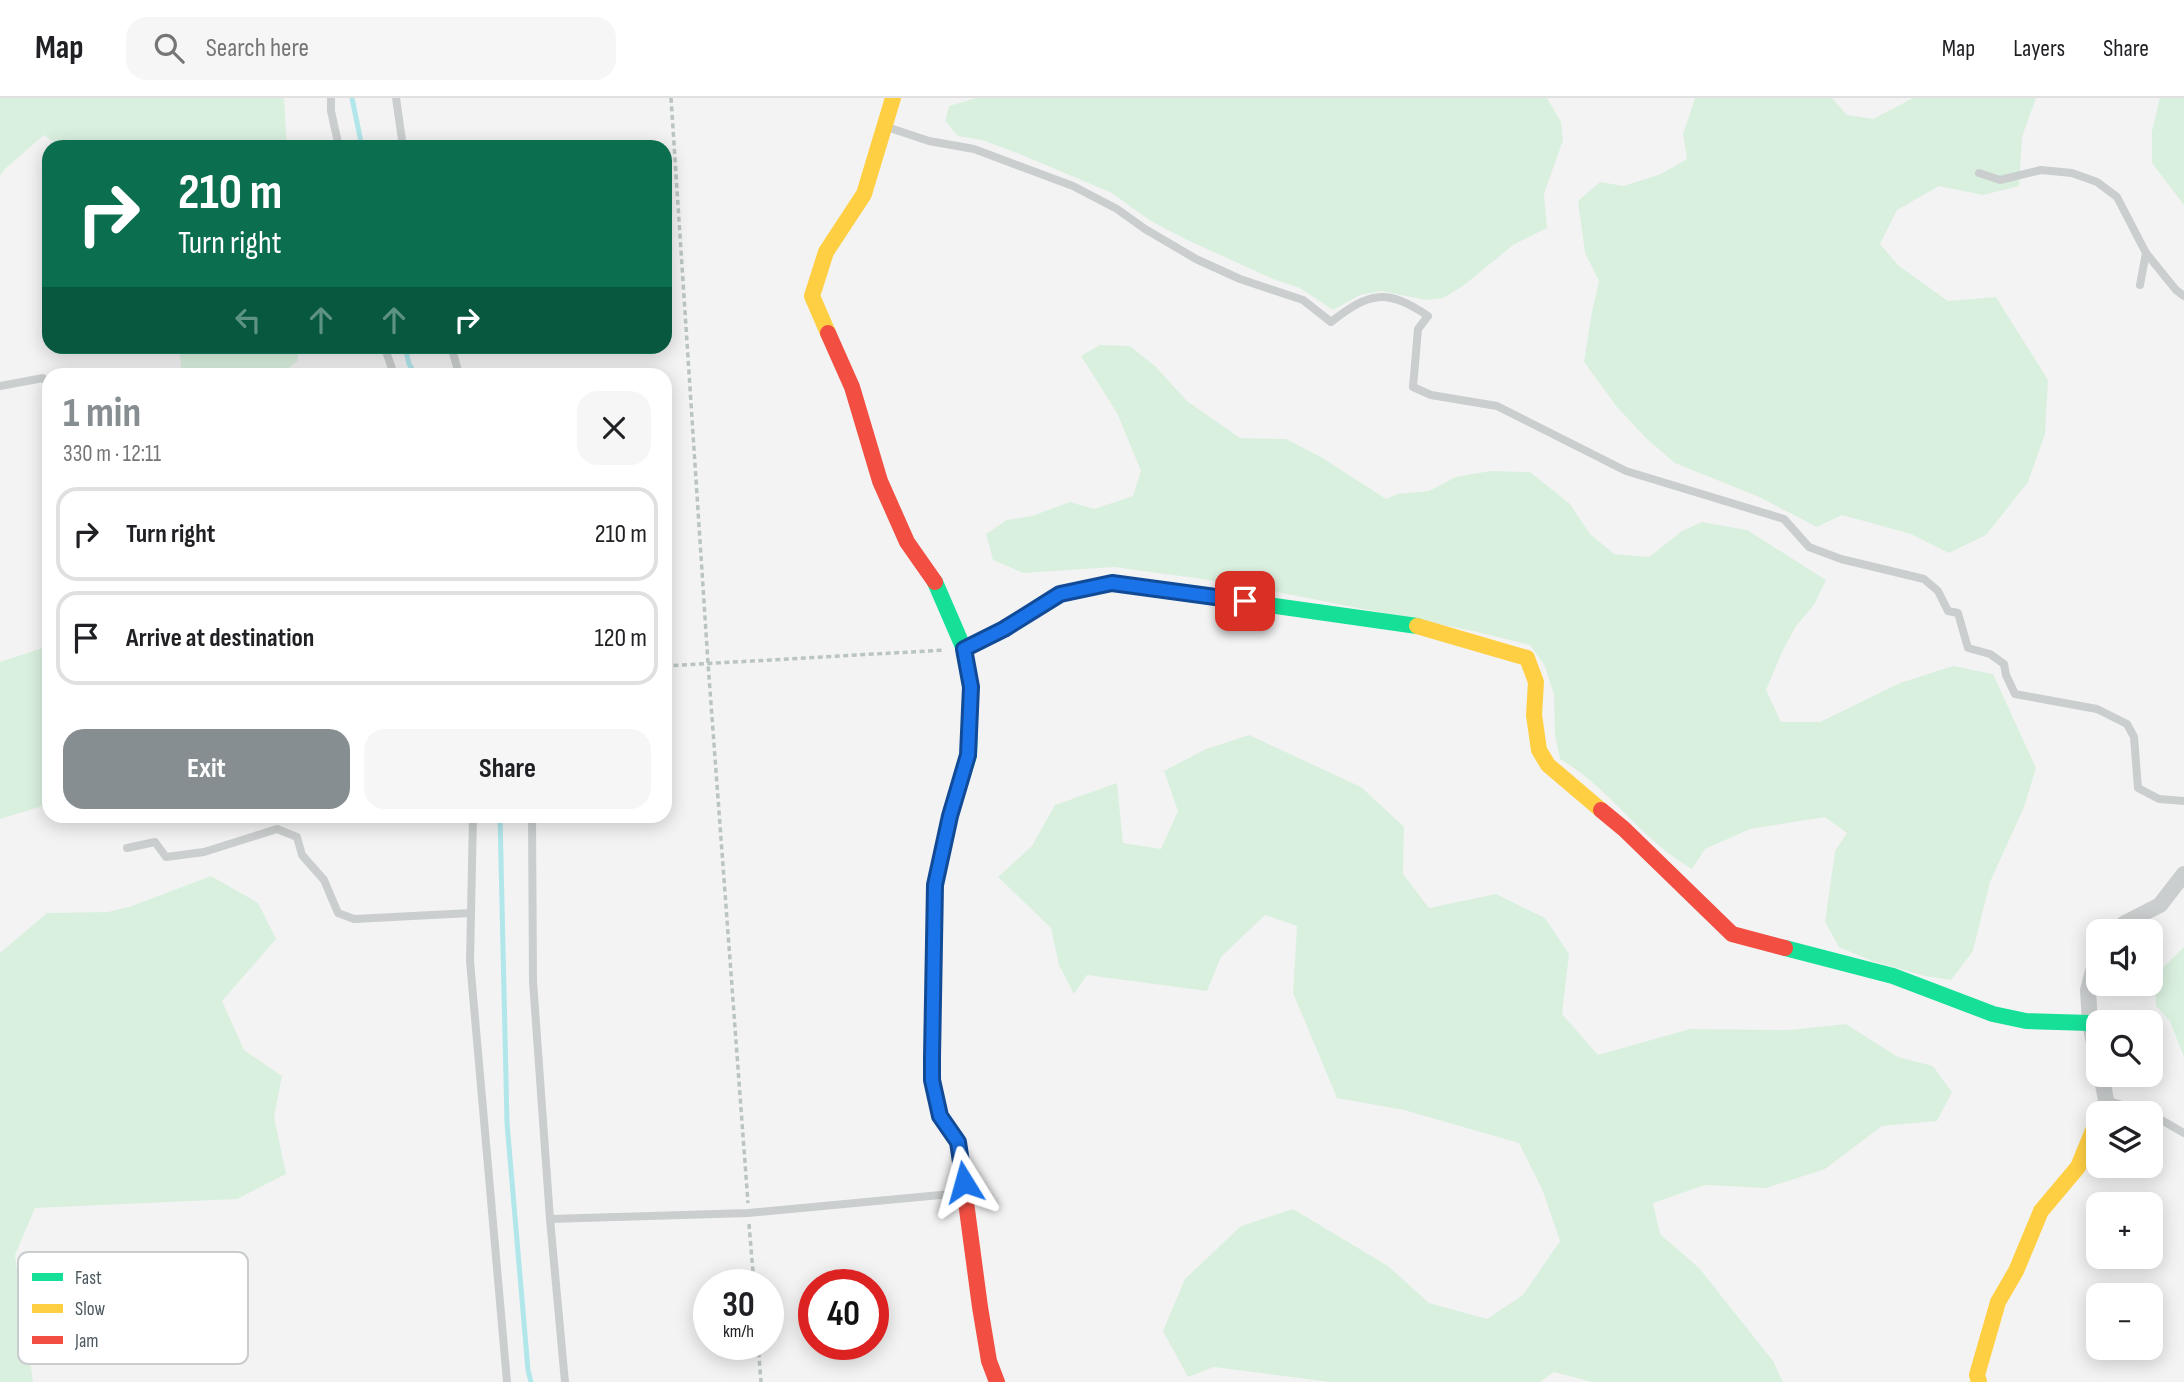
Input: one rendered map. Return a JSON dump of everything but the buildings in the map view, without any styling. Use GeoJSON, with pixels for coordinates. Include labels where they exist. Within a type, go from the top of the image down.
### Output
{"type":"FeatureCollection","features":[{"type":"Feature","properties":{"kind":"street"},"geometry":{"type":"LineString","coordinates":[[893,98],[864,194],[826,252],[812,296],[852,387],[880,481],[907,542],[935,583],[964,649],[971,687],[968,755],[950,816],[935,885],[932,1080],[940,1116],[958,1142],[989,1361],[997,1382]]}},
{"type":"Feature","properties":{"kind":"street"},"geometry":{"type":"LineString","coordinates":[[964,649],[1004,629],[1060,594],[1112,583],[1405,623],[1527,658],[1536,682],[1534,715],[1539,750],[1548,765],[1624,829],[1732,934],[1893,976],[1993,1014],[2026,1021],[2086,1023]]}},
{"type":"Feature","properties":{"kind":"street"},"geometry":{"type":"LineString","coordinates":[[2133,919],[2160,905],[2184,874]]}},
{"type":"Feature","properties":{"kind":"street"},"geometry":{"type":"LineString","coordinates":[[1979,1382],[1977,1375],[1998,1302],[2016,1271],[2041,1211],[2078,1167],[2086,1147]]}},
{"type":"Feature","properties":{"kind":"lane"},"geometry":{"type":"LineString","coordinates":[[331,98],[331,111],[338,140]]}},
{"type":"Feature","properties":{"kind":"lane"},"geometry":{"type":"LineString","coordinates":[[396,98],[402,140]]}},
{"type":"Feature","properties":{"kind":"lane"},"geometry":{"type":"LineString","coordinates":[[884,126],[929,141],[974,149],[1073,186],[1117,209],[1196,259],[1240,279],[1303,300],[1331,322],[1369,298],[1382,295],[1411,304],[1428,316],[1419,328],[1413,387],[1431,395],[1497,406],[1626,471],[1784,519],[1809,547],[1841,559],[1924,579],[1938,591],[1948,611],[1958,613],[1968,648],[1990,654],[2004,664],[2015,694],[2097,709],[2127,724],[2134,737],[2138,788],[2159,799],[2184,801]]}},
{"type":"Feature","properties":{"kind":"lane"},"geometry":{"type":"LineString","coordinates":[[1979,173],[2000,180],[2041,170],[2072,173],[2097,182],[2117,197],[2146,253],[2184,296]]}},
{"type":"Feature","properties":{"kind":"lane"},"geometry":{"type":"LineString","coordinates":[[2140,285],[2146,253]]}},
{"type":"Feature","properties":{"kind":"lane"},"geometry":{"type":"LineString","coordinates":[[0,386],[42,378]]}},
{"type":"Feature","properties":{"kind":"lane"},"geometry":{"type":"LineString","coordinates":[[473,823],[470,961],[507,1382]]}},
{"type":"Feature","properties":{"kind":"lane"},"geometry":{"type":"LineString","coordinates":[[532,823],[533,981],[565,1382]]}},
{"type":"Feature","properties":{"kind":"lane"},"geometry":{"type":"LineString","coordinates":[[127,848],[155,842],[166,858],[204,852],[277,829],[297,837],[302,855],[324,880],[338,913],[354,919],[471,913]]}},
{"type":"Feature","properties":{"kind":"lane"},"geometry":{"type":"LineString","coordinates":[[2163,1121],[2184,1133]]}},
{"type":"Feature","properties":{"kind":"lane"},"geometry":{"type":"LineString","coordinates":[[550,1219],[748,1213],[965,1192]]}},
{"type":"Feature","properties":{"kind":"path"},"geometry":{"type":"LineString","coordinates":[[671,98],[708,663],[753,1269]]}},
{"type":"Feature","properties":{"kind":"path"},"geometry":{"type":"LineString","coordinates":[[672,666],[964,649]]}},
{"type":"Feature","properties":{"kind":"path"},"geometry":{"type":"LineString","coordinates":[[759,1360],[761,1382]]}},
{"type":"Feature","properties":{"kind":"green space"},"geometry":{"type":"Polygon","coordinates":[[[0,98],[284,98],[287,140],[51,140],[44,135],[0,176],[0,98]]]}},
{"type":"Feature","properties":{"kind":"green space"},"geometry":{"type":"Polygon","coordinates":[[[976,98],[1547,98],[1561,122],[1563,140],[1544,194],[1547,228],[1513,245],[1463,286],[1443,298],[1426,300],[1381,291],[1360,295],[1333,310],[1300,288],[1273,279],[1185,239],[1151,221],[1110,192],[982,140],[958,136],[945,121],[949,106],[976,98]]]}},
{"type":"Feature","properties":{"kind":"green space"},"geometry":{"type":"Polygon","coordinates":[[[1695,98],[1832,98],[1847,115],[1873,119],[1913,98],[2036,98],[2022,137],[2019,186],[1983,195],[1939,186],[1897,210],[1880,244],[1899,266],[1948,301],[1996,297],[2048,380],[2045,434],[2028,482],[1986,535],[1949,553],[1911,534],[1842,515],[1817,527],[1759,497],[1675,463],[1646,438],[1617,407],[1584,362],[1599,281],[1585,253],[1578,201],[1600,182],[1624,186],[1661,174],[1687,159],[1683,134],[1695,98]]]}},
{"type":"Feature","properties":{"kind":"green space"},"geometry":{"type":"Polygon","coordinates":[[[2160,98],[2184,98],[2184,205],[2152,163],[2152,131],[2160,98]]]}},
{"type":"Feature","properties":{"kind":"green space"},"geometry":{"type":"Polygon","coordinates":[[[1100,345],[1130,346],[1156,367],[1187,401],[1240,438],[1286,439],[1321,457],[1386,499],[1397,494],[1429,491],[1456,477],[1490,471],[1530,472],[1570,504],[1590,534],[1614,554],[1649,557],[1682,531],[1702,522],[1747,530],[1826,580],[1814,605],[1796,626],[1766,690],[1781,722],[1820,722],[1900,683],[1953,666],[1993,674],[2036,768],[2024,807],[1990,882],[1973,951],[1951,980],[1925,976],[1872,961],[1839,947],[1825,922],[1835,851],[1847,833],[1825,817],[1750,829],[1705,849],[1692,869],[1673,857],[1594,784],[1560,759],[1555,735],[1554,695],[1545,666],[1530,645],[1473,631],[1195,578],[1114,567],[1023,573],[993,560],[986,534],[1007,520],[1032,516],[1070,502],[1094,509],[1133,496],[1141,471],[1117,413],[1081,356],[1100,345]]]}},
{"type":"Feature","properties":{"kind":"green space"},"geometry":{"type":"Polygon","coordinates":[[[180,354],[298,354],[297,362],[288,368],[181,368],[180,354]]]}},
{"type":"Feature","properties":{"kind":"green space"},"geometry":{"type":"Polygon","coordinates":[[[42,648],[42,806],[0,819],[0,662],[42,648]]]}},
{"type":"Feature","properties":{"kind":"green space"},"geometry":{"type":"Polygon","coordinates":[[[1249,735],[1361,787],[1404,827],[1403,874],[1429,908],[1496,894],[1545,918],[1569,954],[1562,1014],[1598,1055],[1690,1029],[1789,1030],[1846,1024],[1898,1057],[1933,1066],[1952,1092],[1937,1121],[1882,1126],[1825,1169],[1766,1188],[1705,1185],[1653,1203],[1660,1234],[1699,1268],[1773,1361],[1783,1382],[1592,1382],[1554,1372],[1540,1382],[1330,1382],[1214,1367],[1188,1377],[1163,1331],[1185,1279],[1241,1226],[1293,1209],[1388,1266],[1429,1303],[1487,1319],[1523,1295],[1560,1241],[1542,1189],[1519,1143],[1404,1110],[1337,1098],[1293,993],[1297,926],[1265,915],[1221,957],[1207,991],[1087,975],[1074,994],[1059,965],[1051,928],[998,877],[1032,846],[1055,805],[1117,783],[1123,843],[1161,849],[1178,811],[1164,771],[1206,749],[1249,735]]]}},
{"type":"Feature","properties":{"kind":"green space"},"geometry":{"type":"Polygon","coordinates":[[[211,876],[258,903],[276,939],[222,1001],[244,1050],[282,1076],[274,1117],[286,1174],[237,1199],[35,1208],[15,1255],[18,1276],[18,1364],[30,1364],[33,1382],[0,1382],[0,953],[47,913],[108,912],[129,907],[211,876]]]}},
{"type":"Feature","properties":{"kind":"green space"},"geometry":{"type":"Polygon","coordinates":[[[2184,947],[2184,1057],[2170,1021],[2163,1010],[2156,1006],[2156,996],[2163,996],[2163,968],[2184,947]]]}},
{"type":"Feature","properties":{"kind":"waterway"},"geometry":{"type":"LineString","coordinates":[[352,98],[361,140]]}},
{"type":"Feature","properties":{"kind":"waterway"},"geometry":{"type":"LineString","coordinates":[[407,354],[411,368]]}},
{"type":"Feature","properties":{"kind":"waterway"},"geometry":{"type":"LineString","coordinates":[[500,823],[507,1123],[531,1382]]}},
{"type":"Feature","properties":{"kind":"traffic: fast"},"geometry":{"type":"LineString","coordinates":[[935,582],[964,649],[971,687],[969,755],[950,816],[935,885],[932,1080],[940,1116],[945,1124]]}},
{"type":"Feature","properties":{"kind":"traffic: fast"},"geometry":{"type":"LineString","coordinates":[[964,649],[1004,629],[1060,594],[1112,583],[1417,626]]}},
{"type":"Feature","properties":{"kind":"traffic: fast"},"geometry":{"type":"LineString","coordinates":[[1785,948],[1893,976],[1993,1014],[2026,1021],[2086,1023]]}},
{"type":"Feature","properties":{"kind":"traffic: slow"},"geometry":{"type":"LineString","coordinates":[[828,333],[812,296],[826,252],[864,194],[893,98]]}},
{"type":"Feature","properties":{"kind":"traffic: slow"},"geometry":{"type":"LineString","coordinates":[[1417,626],[1527,658],[1536,682],[1534,715],[1539,750],[1548,765],[1601,810]]}},
{"type":"Feature","properties":{"kind":"traffic: slow"},"geometry":{"type":"LineString","coordinates":[[1979,1382],[1977,1375],[1998,1302],[2016,1271],[2041,1211],[2078,1167],[2086,1147]]}},
{"type":"Feature","properties":{"kind":"traffic: jam"},"geometry":{"type":"LineString","coordinates":[[828,333],[852,387],[880,481],[907,542],[935,582]]}},
{"type":"Feature","properties":{"kind":"traffic: jam"},"geometry":{"type":"LineString","coordinates":[[1601,810],[1732,934],[1785,948]]}},
{"type":"Feature","properties":{"kind":"traffic: jam"},"geometry":{"type":"LineString","coordinates":[[945,1124],[958,1142],[980,1307],[989,1361],[997,1382]]}},
{"type":"Feature","properties":{"kind":"route"},"geometry":{"type":"LineString","coordinates":[[964,1182],[958,1142],[940,1116],[932,1080],[935,885],[950,816],[968,755],[971,687],[964,649],[1004,629],[1060,594],[1112,583],[1245,601]]}}]}
